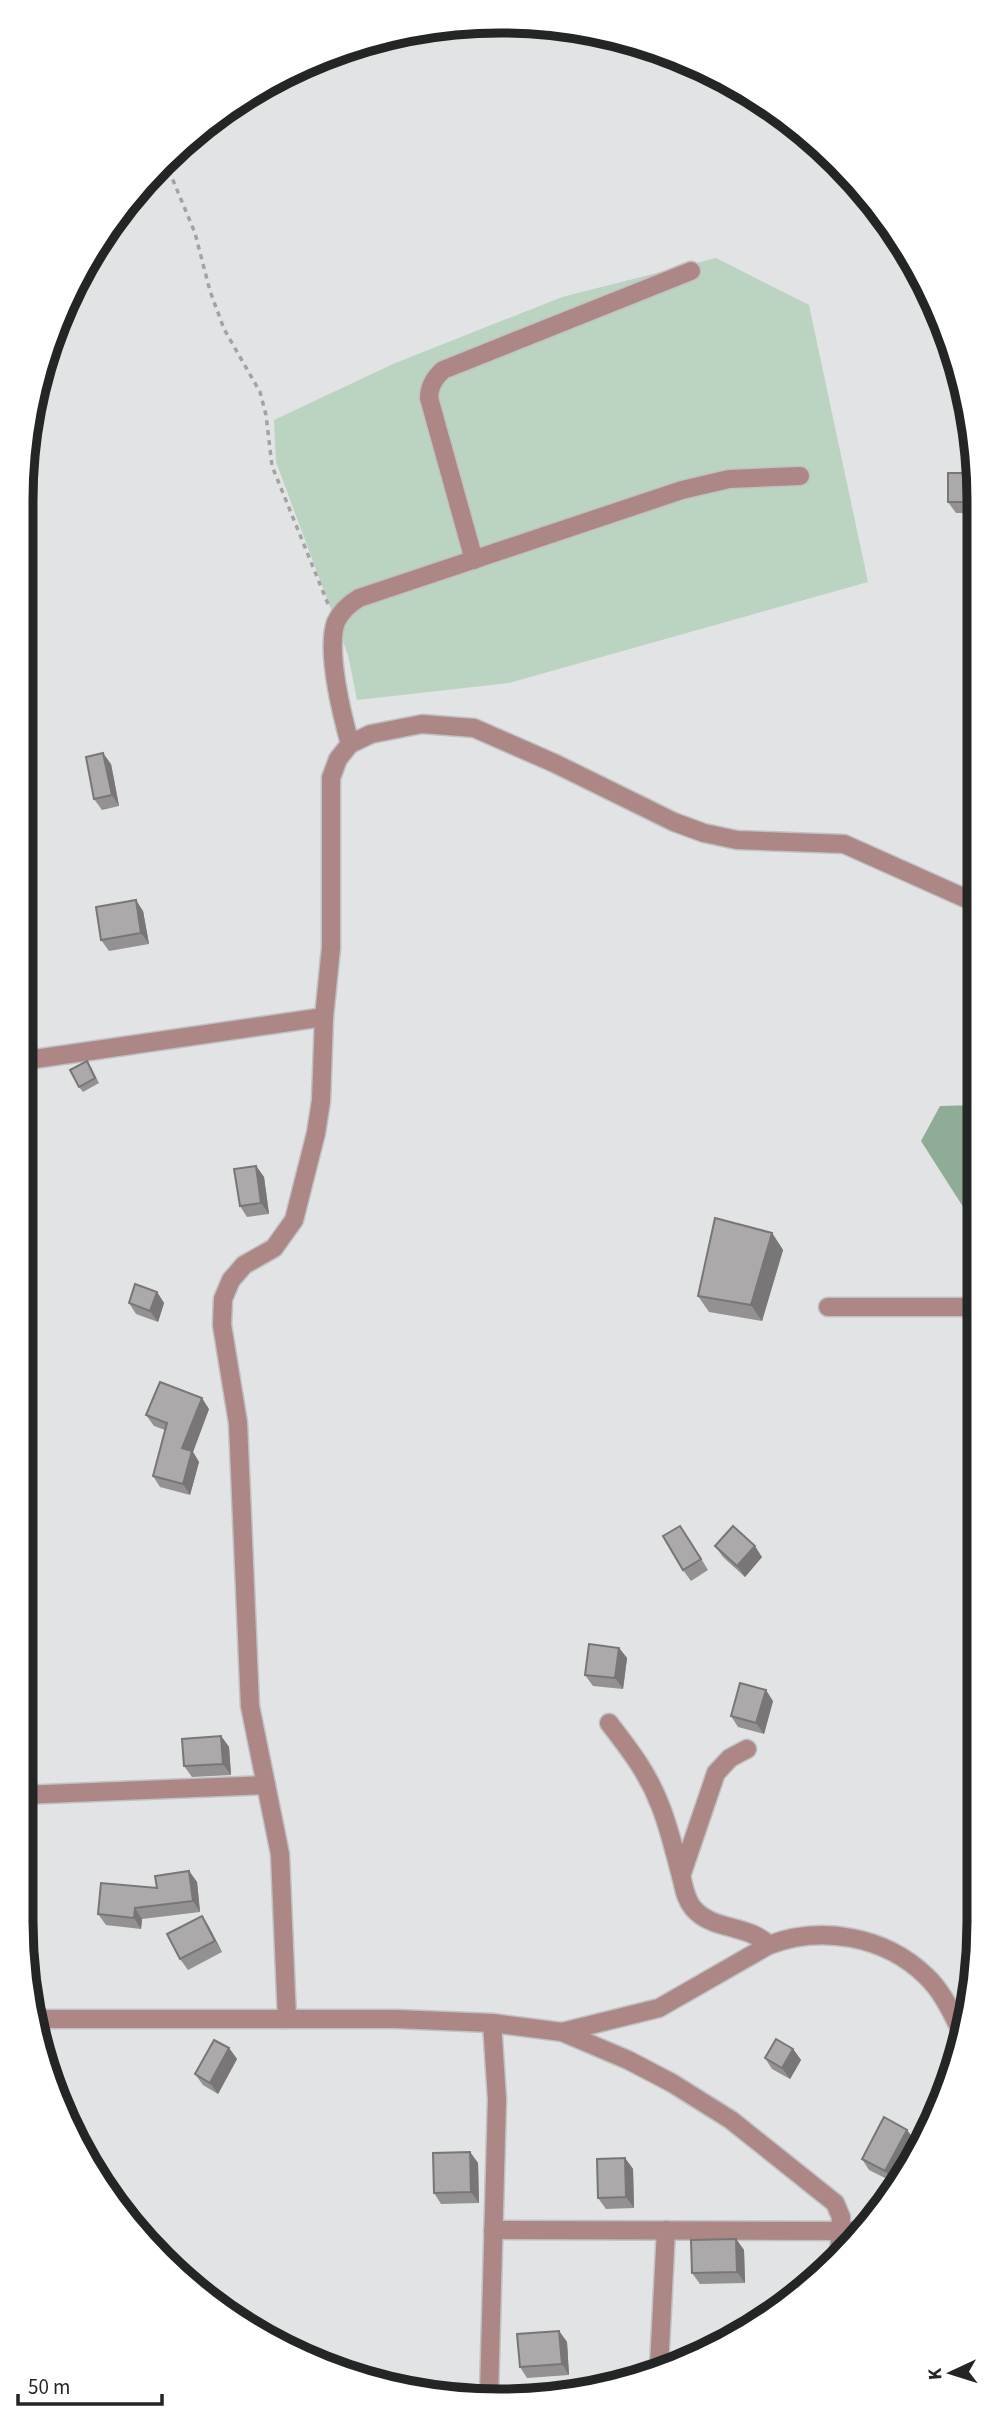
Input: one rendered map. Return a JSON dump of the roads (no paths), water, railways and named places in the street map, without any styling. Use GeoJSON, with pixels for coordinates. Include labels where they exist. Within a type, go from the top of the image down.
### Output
{"type":"FeatureCollection","features":[{"type":"Feature","properties":{"kind":"street"},"geometry":{"type":"LineString","coordinates":[[474,560],[429,398],[436,375],[691,271]]}},
{"type":"Feature","properties":{"kind":"street"},"geometry":{"type":"LineString","coordinates":[[350,744],[337,680],[334,641],[337,622],[349,604],[359,598],[705,484],[753,477],[800,476]]}},
{"type":"Feature","properties":{"kind":"street"},"geometry":{"type":"LineString","coordinates":[[286,2019],[280,1854],[250,1706],[237,1423],[222,1325],[223,1299],[231,1280],[244,1265],[274,1248],[294,1220],[316,1133],[321,1101],[324,1017],[331,948],[331,778],[338,759],[350,744],[371,734],[397,727],[422,724],[474,728],[704,833],[737,840],[844,844],[967,899]]}},
{"type":"Feature","properties":{"kind":"street"},"geometry":{"type":"LineString","coordinates":[[33,1059],[324,1017]]}},
{"type":"Feature","properties":{"kind":"street"},"geometry":{"type":"LineString","coordinates":[[828,1307],[967,1307]]}},
{"type":"Feature","properties":{"kind":"street"},"geometry":{"type":"LineString","coordinates":[[609,1723],[642,1766],[652,1785],[691,1906],[701,1916],[715,1923],[754,1934],[769,1945]]}},
{"type":"Feature","properties":{"kind":"street"},"geometry":{"type":"LineString","coordinates":[[681,1876],[716,1773],[730,1758],[747,1749]]}},
{"type":"Feature","properties":{"kind":"street"},"geometry":{"type":"LineString","coordinates":[[33,1795],[266,1785]]}},
{"type":"Feature","properties":{"kind":"street"},"geometry":{"type":"LineString","coordinates":[[562,2032],[659,2008],[769,1945],[786,1938],[815,1934],[854,1939],[888,1950],[926,1975],[941,1993],[956,2022]]}},
{"type":"Feature","properties":{"kind":"street"},"geometry":{"type":"LineString","coordinates":[[43,2019],[396,2019],[492,2023],[562,2032],[650,2071],[731,2120],[835,2203],[841,2217],[840,2241]]}},
{"type":"Feature","properties":{"kind":"street"},"geometry":{"type":"LineString","coordinates":[[489,2389],[497,2099],[492,2023]]}},
{"type":"Feature","properties":{"kind":"street"},"geometry":{"type":"LineString","coordinates":[[494,2231],[849,2232]]}},
{"type":"Feature","properties":{"kind":"street"},"geometry":{"type":"LineString","coordinates":[[659,2360],[666,2231]]}}]}
